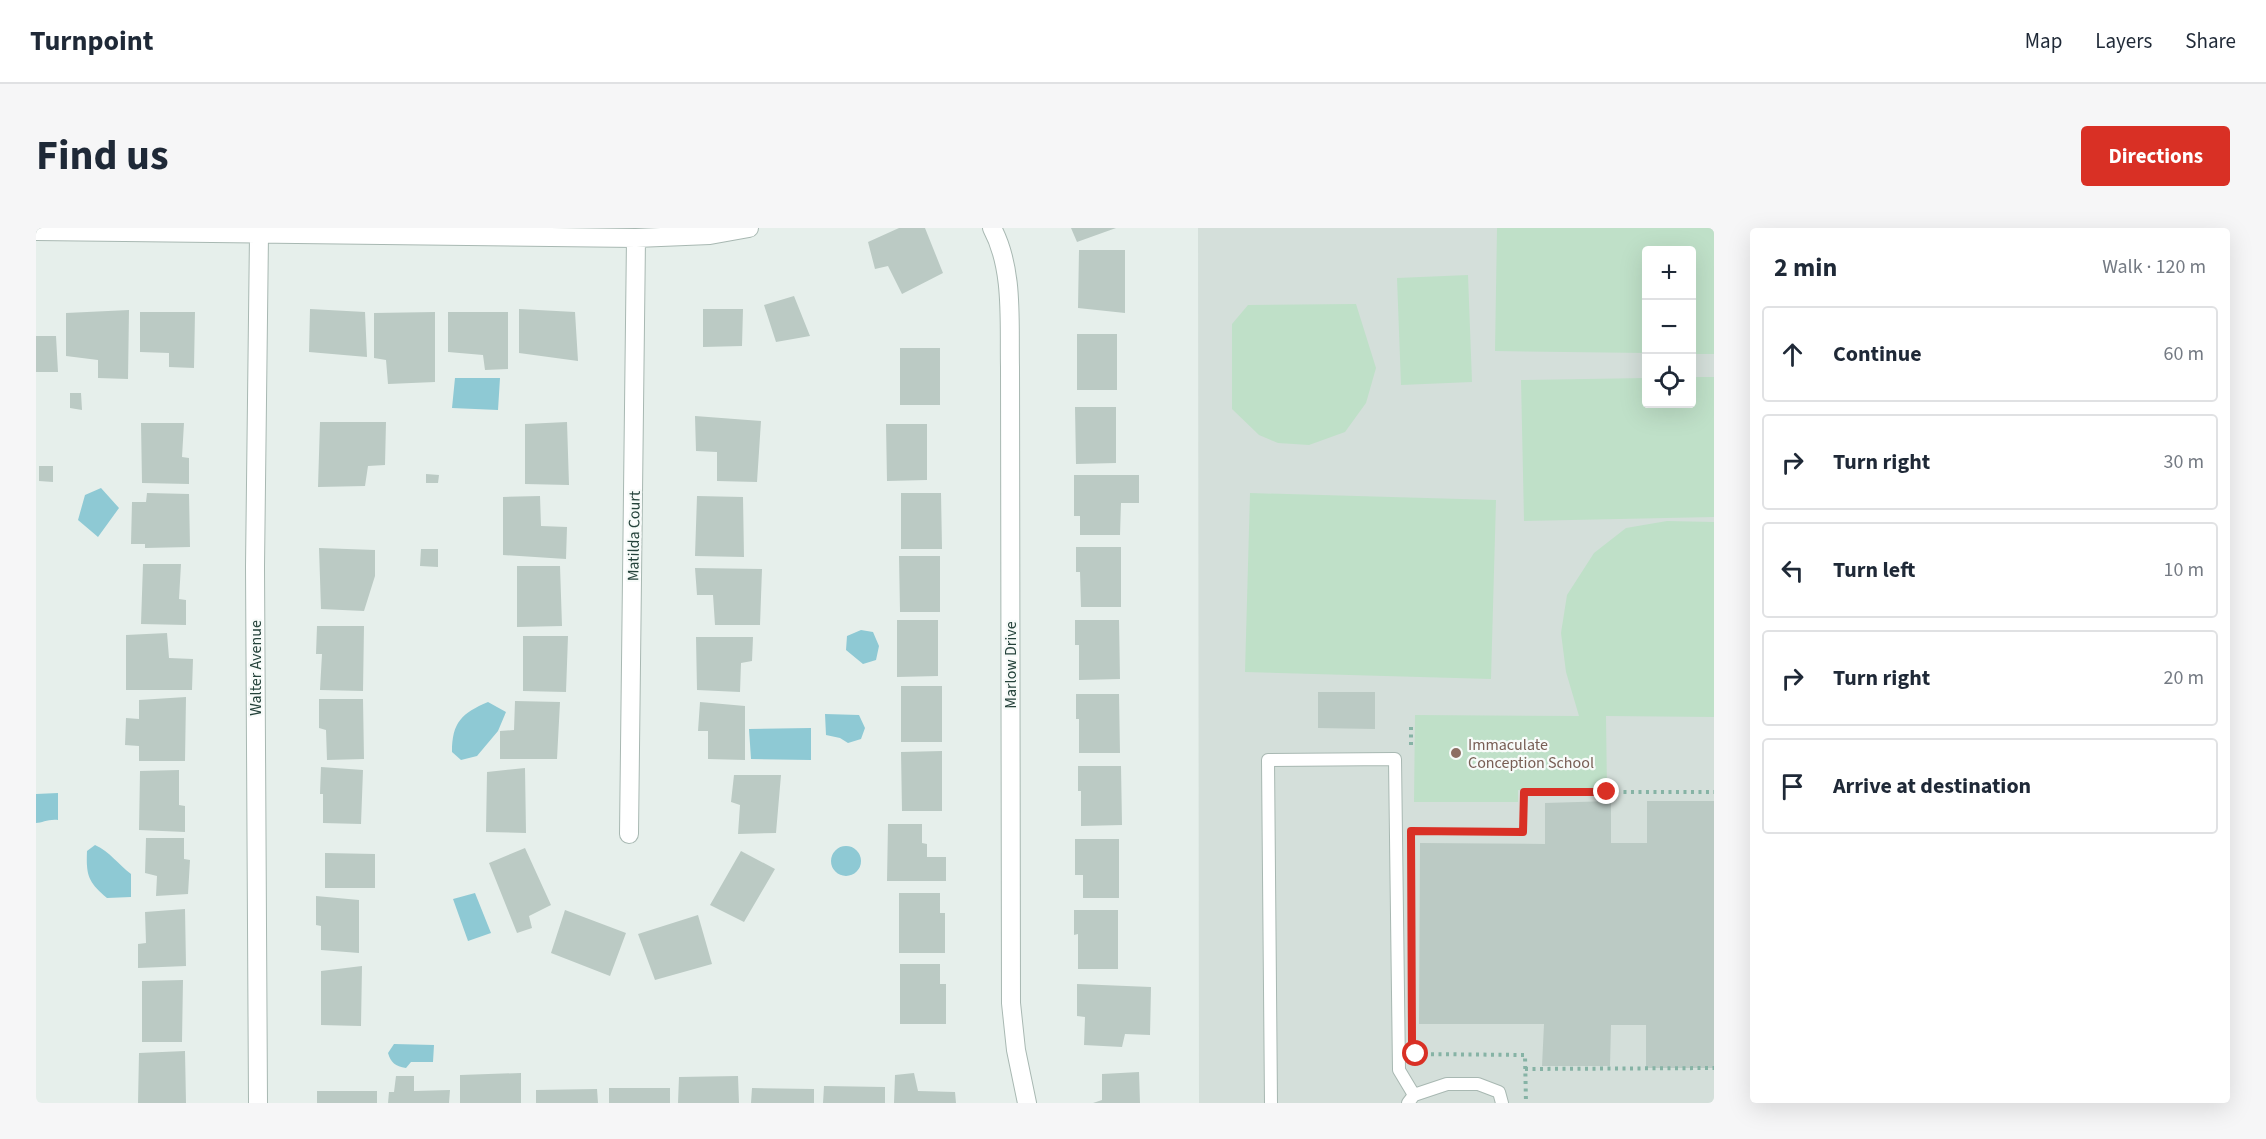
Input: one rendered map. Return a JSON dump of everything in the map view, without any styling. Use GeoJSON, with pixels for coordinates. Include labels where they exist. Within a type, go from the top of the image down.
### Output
{"type":"FeatureCollection","features":[{"type":"Feature","properties":{"kind":"street"},"geometry":{"type":"LineString","coordinates":[[36,231],[636,238],[710,235],[749,228]]}},
{"type":"Feature","properties":{"kind":"street","name":"Marlow Drive"},"geometry":{"type":"LineString","coordinates":[[992,228],[1004,261],[1008,290],[1011,993],[1016,1050],[1027,1103]]}},
{"type":"Feature","properties":{"kind":"street","name":"Walter Avenue"},"geometry":{"type":"LineString","coordinates":[[258,1103],[255,567],[259,234]]}},
{"type":"Feature","properties":{"kind":"street","name":"Matilda Court"},"geometry":{"type":"LineString","coordinates":[[629,834],[636,238]]}},
{"type":"Feature","properties":{"kind":"lane"},"geometry":{"type":"LineString","coordinates":[[1271,1103],[1268,760],[1395,759],[1399,1070],[1411,1099],[1447,1084],[1478,1084],[1498,1092],[1502,1103]]}},
{"type":"Feature","properties":{"kind":"path"},"geometry":{"type":"LineString","coordinates":[[1410,727],[1411,750]]}},
{"type":"Feature","properties":{"kind":"path"},"geometry":{"type":"LineString","coordinates":[[1411,831],[1523,832],[1524,792],[1714,792]]}},
{"type":"Feature","properties":{"kind":"path"},"geometry":{"type":"LineString","coordinates":[[1414,1048],[1416,1054],[1525,1055],[1526,1103]]}},
{"type":"Feature","properties":{"kind":"path"},"geometry":{"type":"LineString","coordinates":[[1525,1069],[1714,1068]]}},
{"type":"Feature","properties":{"kind":"shaded area","name":"Immaculate Conception School"},"geometry":{"type":"Polygon","coordinates":[[[1198,228],[1714,228],[1714,1103],[1199,1103],[1198,228]]]}},
{"type":"Feature","properties":{"kind":"green space"},"geometry":{"type":"Polygon","coordinates":[[[1497,228],[1714,228],[1714,354],[1696,354],[1696,246],[1642,246],[1642,353],[1495,351],[1497,228]]]}},
{"type":"Feature","properties":{"kind":"green space"},"geometry":{"type":"Polygon","coordinates":[[[1468,275],[1472,382],[1401,385],[1397,278],[1468,275]]]}},
{"type":"Feature","properties":{"kind":"green space"},"geometry":{"type":"Polygon","coordinates":[[[1356,304],[1376,368],[1366,403],[1345,432],[1309,445],[1278,443],[1259,435],[1232,409],[1232,324],[1248,305],[1356,304]]]}},
{"type":"Feature","properties":{"kind":"green space"},"geometry":{"type":"Polygon","coordinates":[[[1696,377],[1714,377],[1714,517],[1524,521],[1521,380],[1642,378],[1642,408],[1696,408],[1696,377]]]}},
{"type":"Feature","properties":{"kind":"green space"},"geometry":{"type":"Polygon","coordinates":[[[1250,493],[1496,500],[1491,679],[1245,672],[1250,493]]]}},
{"type":"Feature","properties":{"kind":"green space"},"geometry":{"type":"Polygon","coordinates":[[[1667,521],[1714,522],[1714,717],[1606,716],[1607,792],[1518,790],[1518,802],[1414,802],[1415,715],[1579,716],[1566,672],[1561,633],[1567,595],[1594,553],[1626,528],[1667,521]]]}},
{"type":"Feature","properties":{"kind":"water"},"geometry":{"type":"Polygon","coordinates":[[[455,378],[500,378],[498,410],[452,408],[455,378]]]}},
{"type":"Feature","properties":{"kind":"water"},"geometry":{"type":"Polygon","coordinates":[[[101,488],[119,508],[98,537],[78,520],[85,495],[101,488]]]}},
{"type":"Feature","properties":{"kind":"water"},"geometry":{"type":"Polygon","coordinates":[[[861,630],[873,632],[879,646],[876,660],[863,664],[846,650],[847,636],[861,630]]]}},
{"type":"Feature","properties":{"kind":"water"},"geometry":{"type":"Polygon","coordinates":[[[488,702],[506,712],[498,731],[477,756],[461,760],[452,752],[452,742],[457,726],[471,710],[488,702]]]}},
{"type":"Feature","properties":{"kind":"water"},"geometry":{"type":"Polygon","coordinates":[[[825,714],[859,715],[865,728],[861,739],[848,743],[840,738],[826,735],[825,714]]]}},
{"type":"Feature","properties":{"kind":"water"},"geometry":{"type":"Polygon","coordinates":[[[811,728],[811,760],[751,759],[749,729],[811,728]]]}},
{"type":"Feature","properties":{"kind":"water"},"geometry":{"type":"Polygon","coordinates":[[[58,793],[58,820],[36,823],[36,794],[58,793]]]}},
{"type":"Feature","properties":{"kind":"water"},"geometry":{"type":"Polygon","coordinates":[[[95,845],[131,874],[131,897],[107,898],[92,882],[87,866],[87,851],[95,845]]]}},
{"type":"Feature","properties":{"kind":"water"},"geometry":{"type":"Polygon","coordinates":[[[846,846],[852,847],[860,855],[860,867],[852,875],[846,876],[840,875],[832,867],[831,861],[832,855],[840,847],[846,846]]]}},
{"type":"Feature","properties":{"kind":"water"},"geometry":{"type":"Polygon","coordinates":[[[475,893],[491,933],[468,941],[453,899],[475,893]]]}},
{"type":"Feature","properties":{"kind":"water"},"geometry":{"type":"Polygon","coordinates":[[[394,1044],[434,1045],[433,1062],[411,1062],[406,1068],[396,1065],[388,1053],[394,1044]]]}},
{"type":"Feature","properties":{"kind":"building"},"geometry":{"type":"Polygon","coordinates":[[[899,228],[925,228],[943,273],[902,294],[888,266],[875,269],[868,242],[899,228]]]}},
{"type":"Feature","properties":{"kind":"building"},"geometry":{"type":"Polygon","coordinates":[[[1071,228],[1116,228],[1077,242],[1071,228]]]}},
{"type":"Feature","properties":{"kind":"building"},"geometry":{"type":"Polygon","coordinates":[[[1079,250],[1125,250],[1125,313],[1078,308],[1079,250]]]}},
{"type":"Feature","properties":{"kind":"building"},"geometry":{"type":"Polygon","coordinates":[[[794,296],[810,336],[776,342],[764,305],[794,296]]]}},
{"type":"Feature","properties":{"kind":"building"},"geometry":{"type":"Polygon","coordinates":[[[310,309],[365,312],[367,357],[309,352],[310,309]]]}},
{"type":"Feature","properties":{"kind":"building"},"geometry":{"type":"Polygon","coordinates":[[[519,309],[575,312],[578,361],[519,353],[519,309]]]}},
{"type":"Feature","properties":{"kind":"building"},"geometry":{"type":"Polygon","coordinates":[[[703,309],[743,309],[742,346],[703,347],[703,309]]]}},
{"type":"Feature","properties":{"kind":"building"},"geometry":{"type":"Polygon","coordinates":[[[129,310],[128,379],[98,378],[98,360],[66,356],[66,313],[129,310]]]}},
{"type":"Feature","properties":{"kind":"building"},"geometry":{"type":"Polygon","coordinates":[[[140,312],[195,312],[194,368],[169,367],[169,353],[140,352],[140,312]]]}},
{"type":"Feature","properties":{"kind":"building"},"geometry":{"type":"Polygon","coordinates":[[[435,312],[435,382],[388,384],[386,360],[374,358],[374,313],[435,312]]]}},
{"type":"Feature","properties":{"kind":"building"},"geometry":{"type":"Polygon","coordinates":[[[448,312],[508,312],[508,369],[485,370],[483,355],[448,352],[448,312]]]}},
{"type":"Feature","properties":{"kind":"building"},"geometry":{"type":"Polygon","coordinates":[[[1077,334],[1117,334],[1117,390],[1077,390],[1077,334]]]}},
{"type":"Feature","properties":{"kind":"building"},"geometry":{"type":"Polygon","coordinates":[[[36,336],[56,336],[58,372],[36,372],[36,336]]]}},
{"type":"Feature","properties":{"kind":"building"},"geometry":{"type":"Polygon","coordinates":[[[900,348],[940,348],[940,405],[900,405],[900,348]]]}},
{"type":"Feature","properties":{"kind":"building"},"geometry":{"type":"Polygon","coordinates":[[[70,393],[81,393],[82,410],[70,408],[70,393]]]}},
{"type":"Feature","properties":{"kind":"building"},"geometry":{"type":"Polygon","coordinates":[[[1075,407],[1116,407],[1116,463],[1076,464],[1075,407]]]}},
{"type":"Feature","properties":{"kind":"building"},"geometry":{"type":"Polygon","coordinates":[[[695,416],[761,421],[757,482],[717,481],[717,452],[696,451],[695,416]]]}},
{"type":"Feature","properties":{"kind":"building"},"geometry":{"type":"Polygon","coordinates":[[[320,422],[386,422],[385,465],[368,466],[365,486],[318,487],[320,422]]]}},
{"type":"Feature","properties":{"kind":"building"},"geometry":{"type":"Polygon","coordinates":[[[567,422],[569,485],[525,484],[525,424],[567,422]]]}},
{"type":"Feature","properties":{"kind":"building"},"geometry":{"type":"Polygon","coordinates":[[[141,423],[184,423],[182,457],[189,458],[189,484],[142,483],[141,423]]]}},
{"type":"Feature","properties":{"kind":"building"},"geometry":{"type":"Polygon","coordinates":[[[886,424],[927,424],[927,480],[887,481],[886,424]]]}},
{"type":"Feature","properties":{"kind":"building"},"geometry":{"type":"Polygon","coordinates":[[[39,466],[53,466],[53,482],[39,481],[39,466]]]}},
{"type":"Feature","properties":{"kind":"building"},"geometry":{"type":"Polygon","coordinates":[[[426,474],[439,475],[438,483],[426,483],[426,474]]]}},
{"type":"Feature","properties":{"kind":"building"},"geometry":{"type":"Polygon","coordinates":[[[1074,475],[1139,475],[1139,503],[1121,503],[1120,535],[1080,535],[1080,516],[1074,516],[1074,475]]]}},
{"type":"Feature","properties":{"kind":"building"},"geometry":{"type":"Polygon","coordinates":[[[147,493],[189,494],[190,547],[145,548],[145,544],[131,544],[132,502],[146,502],[147,493]]]}},
{"type":"Feature","properties":{"kind":"building"},"geometry":{"type":"Polygon","coordinates":[[[901,493],[941,493],[942,549],[901,549],[901,493]]]}},
{"type":"Feature","properties":{"kind":"building"},"geometry":{"type":"Polygon","coordinates":[[[540,496],[541,526],[567,527],[566,559],[503,555],[503,497],[540,496]]]}},
{"type":"Feature","properties":{"kind":"building"},"geometry":{"type":"Polygon","coordinates":[[[697,496],[743,497],[744,557],[695,556],[697,496]]]}},
{"type":"Feature","properties":{"kind":"building"},"geometry":{"type":"Polygon","coordinates":[[[1076,547],[1121,547],[1121,607],[1081,607],[1080,572],[1076,572],[1076,547]]]}},
{"type":"Feature","properties":{"kind":"building"},"geometry":{"type":"Polygon","coordinates":[[[319,548],[375,550],[375,576],[364,611],[321,609],[319,548]]]}},
{"type":"Feature","properties":{"kind":"building"},"geometry":{"type":"Polygon","coordinates":[[[421,549],[438,549],[438,567],[420,566],[421,549]]]}},
{"type":"Feature","properties":{"kind":"building"},"geometry":{"type":"Polygon","coordinates":[[[899,556],[940,556],[940,612],[900,612],[899,556]]]}},
{"type":"Feature","properties":{"kind":"building"},"geometry":{"type":"Polygon","coordinates":[[[143,564],[181,564],[179,599],[186,600],[186,625],[141,624],[143,564]]]}},
{"type":"Feature","properties":{"kind":"building"},"geometry":{"type":"Polygon","coordinates":[[[517,566],[560,566],[562,626],[517,627],[517,566]]]}},
{"type":"Feature","properties":{"kind":"building"},"geometry":{"type":"Polygon","coordinates":[[[695,568],[762,569],[760,625],[715,625],[713,595],[697,595],[695,568]]]}},
{"type":"Feature","properties":{"kind":"building"},"geometry":{"type":"Polygon","coordinates":[[[897,620],[938,620],[938,676],[897,677],[897,620]]]}},
{"type":"Feature","properties":{"kind":"building"},"geometry":{"type":"Polygon","coordinates":[[[1075,620],[1119,620],[1120,679],[1079,680],[1079,645],[1075,645],[1075,620]]]}},
{"type":"Feature","properties":{"kind":"building"},"geometry":{"type":"Polygon","coordinates":[[[317,626],[364,626],[363,691],[320,690],[322,654],[316,654],[317,626]]]}},
{"type":"Feature","properties":{"kind":"building"},"geometry":{"type":"Polygon","coordinates":[[[167,633],[169,658],[193,659],[192,690],[126,690],[126,635],[167,633]]]}},
{"type":"Feature","properties":{"kind":"building"},"geometry":{"type":"Polygon","coordinates":[[[523,636],[568,636],[566,692],[523,691],[523,636]]]}},
{"type":"Feature","properties":{"kind":"building"},"geometry":{"type":"Polygon","coordinates":[[[696,637],[753,637],[752,661],[741,663],[740,692],[697,690],[696,637]]]}},
{"type":"Feature","properties":{"kind":"building"},"geometry":{"type":"Polygon","coordinates":[[[901,686],[942,686],[942,742],[901,742],[901,686]]]}},
{"type":"Feature","properties":{"kind":"building"},"geometry":{"type":"Polygon","coordinates":[[[1318,692],[1375,692],[1375,729],[1318,728],[1318,692]]]}},
{"type":"Feature","properties":{"kind":"building"},"geometry":{"type":"Polygon","coordinates":[[[1076,694],[1119,694],[1120,753],[1079,753],[1076,694]]]}},
{"type":"Feature","properties":{"kind":"building"},"geometry":{"type":"Polygon","coordinates":[[[186,697],[185,761],[139,761],[139,746],[125,745],[126,718],[139,719],[139,700],[186,697]]]}},
{"type":"Feature","properties":{"kind":"building"},"geometry":{"type":"Polygon","coordinates":[[[319,699],[363,699],[364,759],[327,760],[326,730],[319,728],[319,699]]]}},
{"type":"Feature","properties":{"kind":"building"},"geometry":{"type":"Polygon","coordinates":[[[515,701],[560,702],[557,759],[500,759],[500,731],[514,730],[515,701]]]}},
{"type":"Feature","properties":{"kind":"building"},"geometry":{"type":"Polygon","coordinates":[[[700,702],[745,706],[745,760],[708,759],[708,731],[698,731],[700,702]]]}},
{"type":"Feature","properties":{"kind":"building"},"geometry":{"type":"Polygon","coordinates":[[[942,751],[942,811],[902,811],[901,752],[942,751]]]}},
{"type":"Feature","properties":{"kind":"building"},"geometry":{"type":"Polygon","coordinates":[[[1078,766],[1121,766],[1122,825],[1081,826],[1078,766]]]}},
{"type":"Feature","properties":{"kind":"building"},"geometry":{"type":"Polygon","coordinates":[[[321,767],[363,770],[361,824],[323,823],[323,794],[320,794],[321,767]]]}},
{"type":"Feature","properties":{"kind":"building"},"geometry":{"type":"Polygon","coordinates":[[[525,768],[526,833],[486,832],[487,772],[525,768]]]}},
{"type":"Feature","properties":{"kind":"building"},"geometry":{"type":"Polygon","coordinates":[[[179,770],[179,805],[185,806],[185,832],[139,830],[140,771],[179,770]]]}},
{"type":"Feature","properties":{"kind":"building"},"geometry":{"type":"Polygon","coordinates":[[[734,775],[781,775],[776,833],[738,834],[740,805],[731,802],[734,775]]]}},
{"type":"Feature","properties":{"kind":"building","name":"Immaculate Conception School"},"geometry":{"type":"Polygon","coordinates":[[[1611,801],[1611,843],[1647,843],[1647,801],[1714,801],[1714,1068],[1646,1068],[1646,1025],[1611,1025],[1610,1066],[1542,1066],[1544,1024],[1419,1024],[1420,843],[1545,844],[1545,803],[1611,801]]]}},
{"type":"Feature","properties":{"kind":"building"},"geometry":{"type":"Polygon","coordinates":[[[888,824],[922,824],[922,843],[927,844],[927,857],[946,857],[946,881],[887,881],[888,824]]]}},
{"type":"Feature","properties":{"kind":"building"},"geometry":{"type":"Polygon","coordinates":[[[146,838],[184,838],[184,859],[190,860],[188,894],[156,896],[157,876],[145,873],[146,838]]]}},
{"type":"Feature","properties":{"kind":"building"},"geometry":{"type":"Polygon","coordinates":[[[1075,839],[1119,839],[1119,898],[1083,898],[1083,875],[1075,875],[1075,839]]]}},
{"type":"Feature","properties":{"kind":"building"},"geometry":{"type":"Polygon","coordinates":[[[525,848],[551,905],[529,916],[532,928],[517,933],[489,863],[525,848]]]}},
{"type":"Feature","properties":{"kind":"building"},"geometry":{"type":"Polygon","coordinates":[[[741,851],[775,869],[744,922],[710,905],[741,851]]]}},
{"type":"Feature","properties":{"kind":"building"},"geometry":{"type":"Polygon","coordinates":[[[325,853],[375,854],[375,888],[325,888],[325,853]]]}},
{"type":"Feature","properties":{"kind":"building"},"geometry":{"type":"Polygon","coordinates":[[[899,893],[940,893],[940,913],[945,913],[945,953],[899,953],[899,893]]]}},
{"type":"Feature","properties":{"kind":"building"},"geometry":{"type":"Polygon","coordinates":[[[316,896],[359,900],[359,953],[321,950],[321,926],[316,925],[316,896]]]}},
{"type":"Feature","properties":{"kind":"building"},"geometry":{"type":"Polygon","coordinates":[[[185,909],[186,966],[138,968],[138,944],[146,943],[145,912],[185,909]]]}},
{"type":"Feature","properties":{"kind":"building"},"geometry":{"type":"Polygon","coordinates":[[[565,910],[626,933],[610,976],[551,953],[565,910]]]}},
{"type":"Feature","properties":{"kind":"building"},"geometry":{"type":"Polygon","coordinates":[[[1074,910],[1118,910],[1118,969],[1078,969],[1078,934],[1074,935],[1074,910]]]}},
{"type":"Feature","properties":{"kind":"building"},"geometry":{"type":"Polygon","coordinates":[[[698,915],[712,964],[655,980],[638,934],[698,915]]]}},
{"type":"Feature","properties":{"kind":"building"},"geometry":{"type":"Polygon","coordinates":[[[900,964],[940,964],[940,984],[946,984],[946,1024],[900,1024],[900,964]]]}},
{"type":"Feature","properties":{"kind":"building"},"geometry":{"type":"Polygon","coordinates":[[[362,966],[361,1026],[321,1025],[321,971],[362,966]]]}},
{"type":"Feature","properties":{"kind":"building"},"geometry":{"type":"Polygon","coordinates":[[[183,980],[182,1042],[142,1042],[142,981],[183,980]]]}},
{"type":"Feature","properties":{"kind":"building"},"geometry":{"type":"Polygon","coordinates":[[[1077,984],[1151,987],[1150,1035],[1125,1034],[1122,1047],[1084,1045],[1085,1017],[1077,1016],[1077,984]]]}},
{"type":"Feature","properties":{"kind":"building"},"geometry":{"type":"Polygon","coordinates":[[[185,1051],[186,1103],[138,1103],[139,1053],[185,1051]]]}},
{"type":"Feature","properties":{"kind":"building"},"geometry":{"type":"Polygon","coordinates":[[[1139,1072],[1140,1103],[1093,1103],[1102,1100],[1102,1074],[1139,1072]]]}},
{"type":"Feature","properties":{"kind":"building"},"geometry":{"type":"Polygon","coordinates":[[[521,1073],[521,1103],[460,1103],[460,1075],[521,1073]]]}},
{"type":"Feature","properties":{"kind":"building"},"geometry":{"type":"Polygon","coordinates":[[[914,1073],[918,1091],[955,1092],[956,1103],[894,1103],[895,1075],[914,1073]]]}},
{"type":"Feature","properties":{"kind":"building"},"geometry":{"type":"Polygon","coordinates":[[[396,1076],[414,1076],[414,1091],[450,1090],[449,1103],[388,1103],[389,1092],[394,1092],[396,1076]]]}},
{"type":"Feature","properties":{"kind":"building"},"geometry":{"type":"Polygon","coordinates":[[[738,1076],[739,1103],[678,1103],[679,1077],[738,1076]]]}},
{"type":"Feature","properties":{"kind":"building"},"geometry":{"type":"Polygon","coordinates":[[[824,1086],[885,1087],[885,1103],[823,1103],[824,1086]]]}},
{"type":"Feature","properties":{"kind":"building"},"geometry":{"type":"Polygon","coordinates":[[[609,1088],[670,1088],[670,1103],[609,1103],[609,1088]]]}},
{"type":"Feature","properties":{"kind":"building"},"geometry":{"type":"Polygon","coordinates":[[[752,1088],[814,1089],[814,1103],[751,1103],[752,1088]]]}},
{"type":"Feature","properties":{"kind":"building"},"geometry":{"type":"Polygon","coordinates":[[[597,1089],[598,1103],[536,1103],[536,1090],[597,1089]]]}},
{"type":"Feature","properties":{"kind":"building"},"geometry":{"type":"Polygon","coordinates":[[[317,1091],[377,1091],[377,1103],[317,1103],[317,1091]]]}},
{"type":"Feature","properties":{"kind":"place","name":"Immaculate Conception School"},"geometry":{"type":"Point","coordinates":[1456,753]}},
{"type":"Feature","properties":{"kind":"route"},"geometry":{"type":"LineString","coordinates":[[1416,1054],[1412,1042],[1411,831],[1523,832],[1524,792],[1607,792]]}}]}
